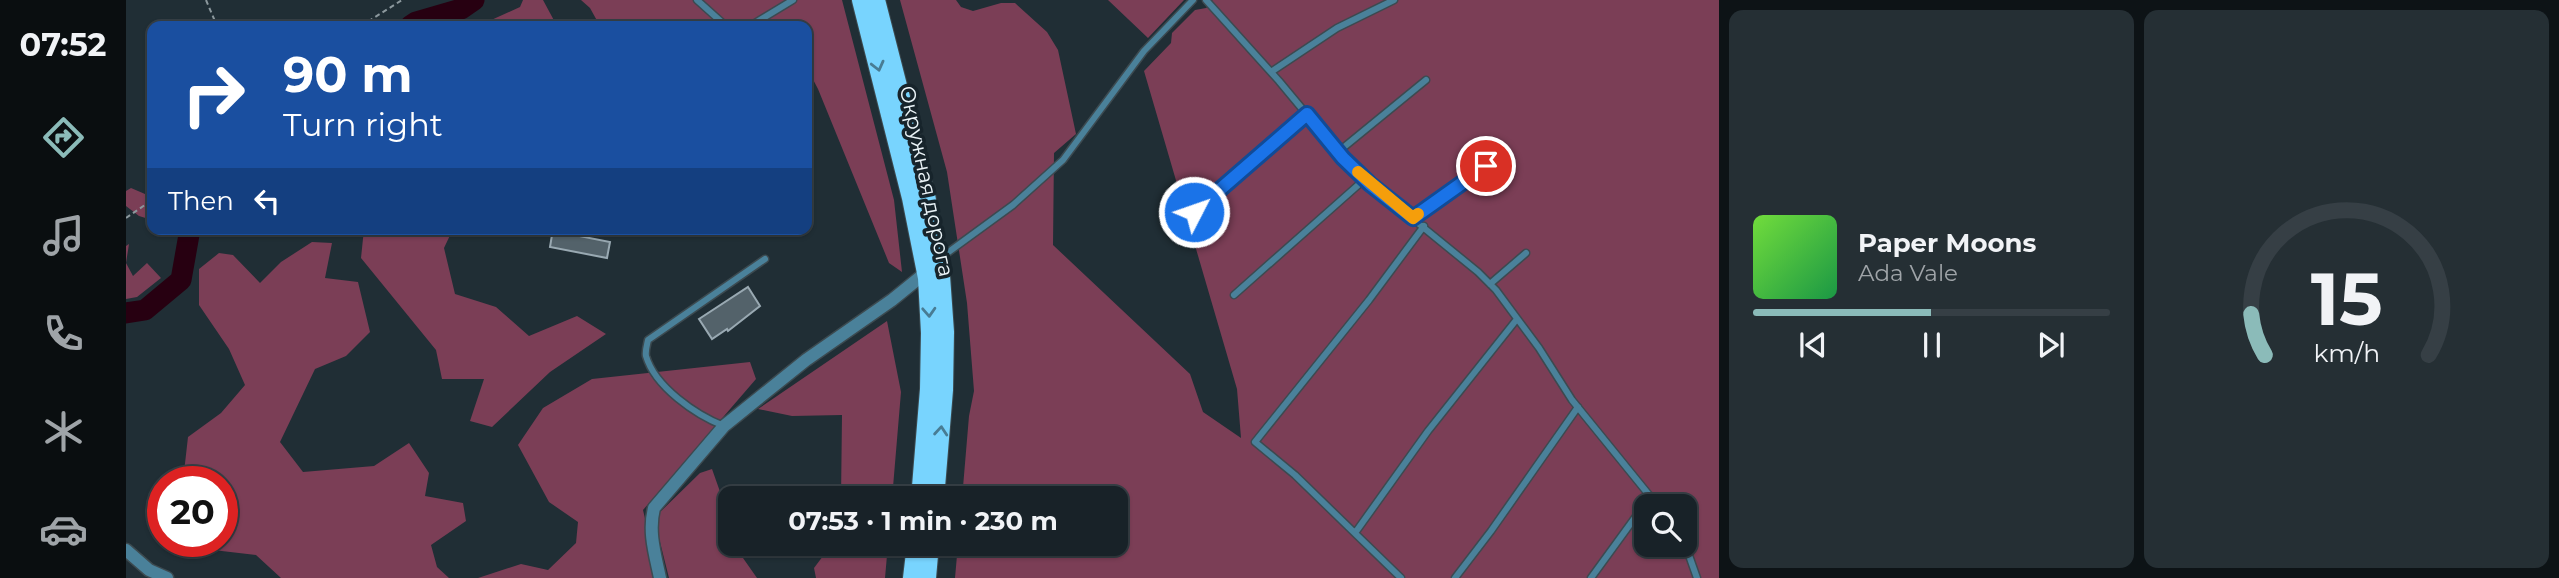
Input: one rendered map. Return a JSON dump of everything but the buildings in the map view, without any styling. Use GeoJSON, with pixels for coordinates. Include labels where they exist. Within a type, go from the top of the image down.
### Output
{"type":"FeatureCollection","features":[{"type":"Feature","properties":{"kind":"main road","name":"Окружная дорога"},"geometry":{"type":"LineString","coordinates":[[862,0],[911,198],[944,305],[945,361],[936,486]]}},
{"type":"Feature","properties":{"kind":"main road","name":"Окружная дорога"},"geometry":{"type":"LineString","coordinates":[[876,0],[926,195],[932,266],[929,306],[930,375],[921,486]]}},
{"type":"Feature","properties":{"kind":"main road"},"geometry":{"type":"LineString","coordinates":[[912,578],[915,556]]}},
{"type":"Feature","properties":{"kind":"main road"},"geometry":{"type":"LineString","coordinates":[[927,578],[929,556]]}},
{"type":"Feature","properties":{"kind":"street"},"geometry":{"type":"LineString","coordinates":[[660,578],[651,536],[654,508],[724,426],[806,360],[892,300],[932,266]]}},
{"type":"Feature","properties":{"kind":"street"},"geometry":{"type":"LineString","coordinates":[[126,550],[149,570],[167,578]]}},
{"type":"Feature","properties":{"kind":"lane"},"geometry":{"type":"LineString","coordinates":[[697,0],[720,21]]}},
{"type":"Feature","properties":{"kind":"lane"},"geometry":{"type":"LineString","coordinates":[[758,21],[793,0]]}},
{"type":"Feature","properties":{"kind":"lane"},"geometry":{"type":"LineString","coordinates":[[932,266],[1013,205],[1063,160],[1144,51],[1193,0]]}},
{"type":"Feature","properties":{"kind":"lane"},"geometry":{"type":"LineString","coordinates":[[1206,0],[1338,152],[1365,179],[1490,284],[1578,407],[1648,494]]}},
{"type":"Feature","properties":{"kind":"lane"},"geometry":{"type":"LineString","coordinates":[[1271,72],[1337,28],[1394,0]]}},
{"type":"Feature","properties":{"kind":"lane"},"geometry":{"type":"LineString","coordinates":[[1338,152],[1426,80]]}},
{"type":"Feature","properties":{"kind":"lane"},"geometry":{"type":"LineString","coordinates":[[1194,212],[1307,114]]}},
{"type":"Feature","properties":{"kind":"lane"},"geometry":{"type":"LineString","coordinates":[[1413,218],[1486,166]]}},
{"type":"Feature","properties":{"kind":"lane"},"geometry":{"type":"LineString","coordinates":[[1234,295],[1365,179]]}},
{"type":"Feature","properties":{"kind":"lane"},"geometry":{"type":"LineString","coordinates":[[1401,578],[1295,475],[1255,442],[1369,300],[1424,226]]}},
{"type":"Feature","properties":{"kind":"lane"},"geometry":{"type":"LineString","coordinates":[[1490,284],[1526,253]]}},
{"type":"Feature","properties":{"kind":"lane"},"geometry":{"type":"LineString","coordinates":[[724,426],[700,416],[655,374],[645,354],[648,340],[765,259]]}},
{"type":"Feature","properties":{"kind":"lane"},"geometry":{"type":"LineString","coordinates":[[1354,533],[1428,431],[1517,319]]}},
{"type":"Feature","properties":{"kind":"lane"},"geometry":{"type":"LineString","coordinates":[[1455,578],[1492,531],[1578,407]]}},
{"type":"Feature","properties":{"kind":"lane"},"geometry":{"type":"LineString","coordinates":[[1591,578],[1634,518]]}},
{"type":"Feature","properties":{"kind":"lane"},"geometry":{"type":"LineString","coordinates":[[1690,557],[1697,578]]}},
{"type":"Feature","properties":{"kind":"path"},"geometry":{"type":"LineString","coordinates":[[206,0],[215,21]]}},
{"type":"Feature","properties":{"kind":"path"},"geometry":{"type":"LineString","coordinates":[[368,21],[402,0]]}},
{"type":"Feature","properties":{"kind":"path"},"geometry":{"type":"LineString","coordinates":[[126,218],[147,204]]}},
{"type":"Feature","properties":{"kind":"shaded area"},"geometry":{"type":"Polygon","coordinates":[[[523,0],[543,0],[554,21],[489,21],[520,7],[523,0]]]}},
{"type":"Feature","properties":{"kind":"shaded area"},"geometry":{"type":"Polygon","coordinates":[[[581,0],[842,0],[894,200],[902,272],[889,263],[812,78],[812,21],[597,21],[590,8],[581,0]]]}},
{"type":"Feature","properties":{"kind":"shaded area"},"geometry":{"type":"Polygon","coordinates":[[[900,0],[956,0],[961,7],[973,11],[1001,3],[1015,3],[1047,32],[1058,50],[1076,134],[1054,153],[1053,245],[1190,374],[1203,412],[1241,438],[1237,389],[1144,71],[1171,43],[1172,33],[1195,10],[1206,8],[1213,3],[1212,0],[1719,0],[1719,578],[955,578],[957,556],[1128,556],[1128,486],[963,486],[969,416],[974,391],[967,303],[947,172],[900,0]]]}},
{"type":"Feature","properties":{"kind":"shaded area"},"geometry":{"type":"Polygon","coordinates":[[[1108,0],[1184,0],[1148,38],[1108,0]]]}},
{"type":"Feature","properties":{"kind":"shaded area"},"geometry":{"type":"Polygon","coordinates":[[[131,188],[147,195],[147,218],[126,206],[126,191],[131,188]]]}},
{"type":"Feature","properties":{"kind":"shaded area"},"geometry":{"type":"Polygon","coordinates":[[[363,235],[450,235],[444,248],[455,294],[496,307],[529,336],[577,316],[606,334],[550,372],[492,427],[470,421],[484,379],[442,379],[436,350],[361,258],[363,235]]]}},
{"type":"Feature","properties":{"kind":"shaded area"},"geometry":{"type":"Polygon","coordinates":[[[312,242],[332,243],[325,278],[358,282],[370,332],[346,356],[315,369],[280,442],[303,472],[374,466],[409,443],[429,473],[425,496],[463,503],[466,521],[431,545],[437,567],[449,578],[281,578],[256,555],[238,553],[238,466],[185,466],[188,437],[221,413],[245,385],[229,349],[199,305],[199,269],[219,253],[233,255],[260,283],[281,262],[312,242]]]}},
{"type":"Feature","properties":{"kind":"shaded area"},"geometry":{"type":"Polygon","coordinates":[[[126,263],[133,276],[147,263],[161,278],[137,297],[126,299],[126,263]]]}},
{"type":"Feature","properties":{"kind":"shaded area"},"geometry":{"type":"Polygon","coordinates":[[[887,321],[901,392],[893,486],[841,486],[842,415],[792,416],[758,409],[887,321]]]}},
{"type":"Feature","properties":{"kind":"shaded area"},"geometry":{"type":"Polygon","coordinates":[[[750,362],[756,379],[643,510],[659,578],[478,578],[521,564],[548,570],[576,543],[578,522],[549,502],[518,445],[543,408],[592,379],[750,362]]]}},
{"type":"Feature","properties":{"kind":"shaded area"},"geometry":{"type":"Polygon","coordinates":[[[712,469],[718,486],[718,556],[742,556],[757,578],[669,578],[654,518],[700,473],[712,469]]]}},
{"type":"Feature","properties":{"kind":"shaded area"},"geometry":{"type":"Polygon","coordinates":[[[823,556],[887,556],[885,578],[816,578],[814,568],[823,556]]]}},
{"type":"Feature","properties":{"kind":"waterway"},"geometry":{"type":"LineString","coordinates":[[419,21],[461,9],[474,0]]}},
{"type":"Feature","properties":{"kind":"waterway"},"geometry":{"type":"LineString","coordinates":[[126,313],[145,310],[181,280],[189,235]]}},
{"type":"Feature","properties":{"kind":"slow traffic"},"geometry":{"type":"LineString","coordinates":[[1358,172],[1413,218],[1418,214]]}},
{"type":"Feature","properties":{"kind":"route"},"geometry":{"type":"LineString","coordinates":[[1194,212],[1307,114],[1343,158],[1370,184],[1413,218],[1486,166]]}}]}
